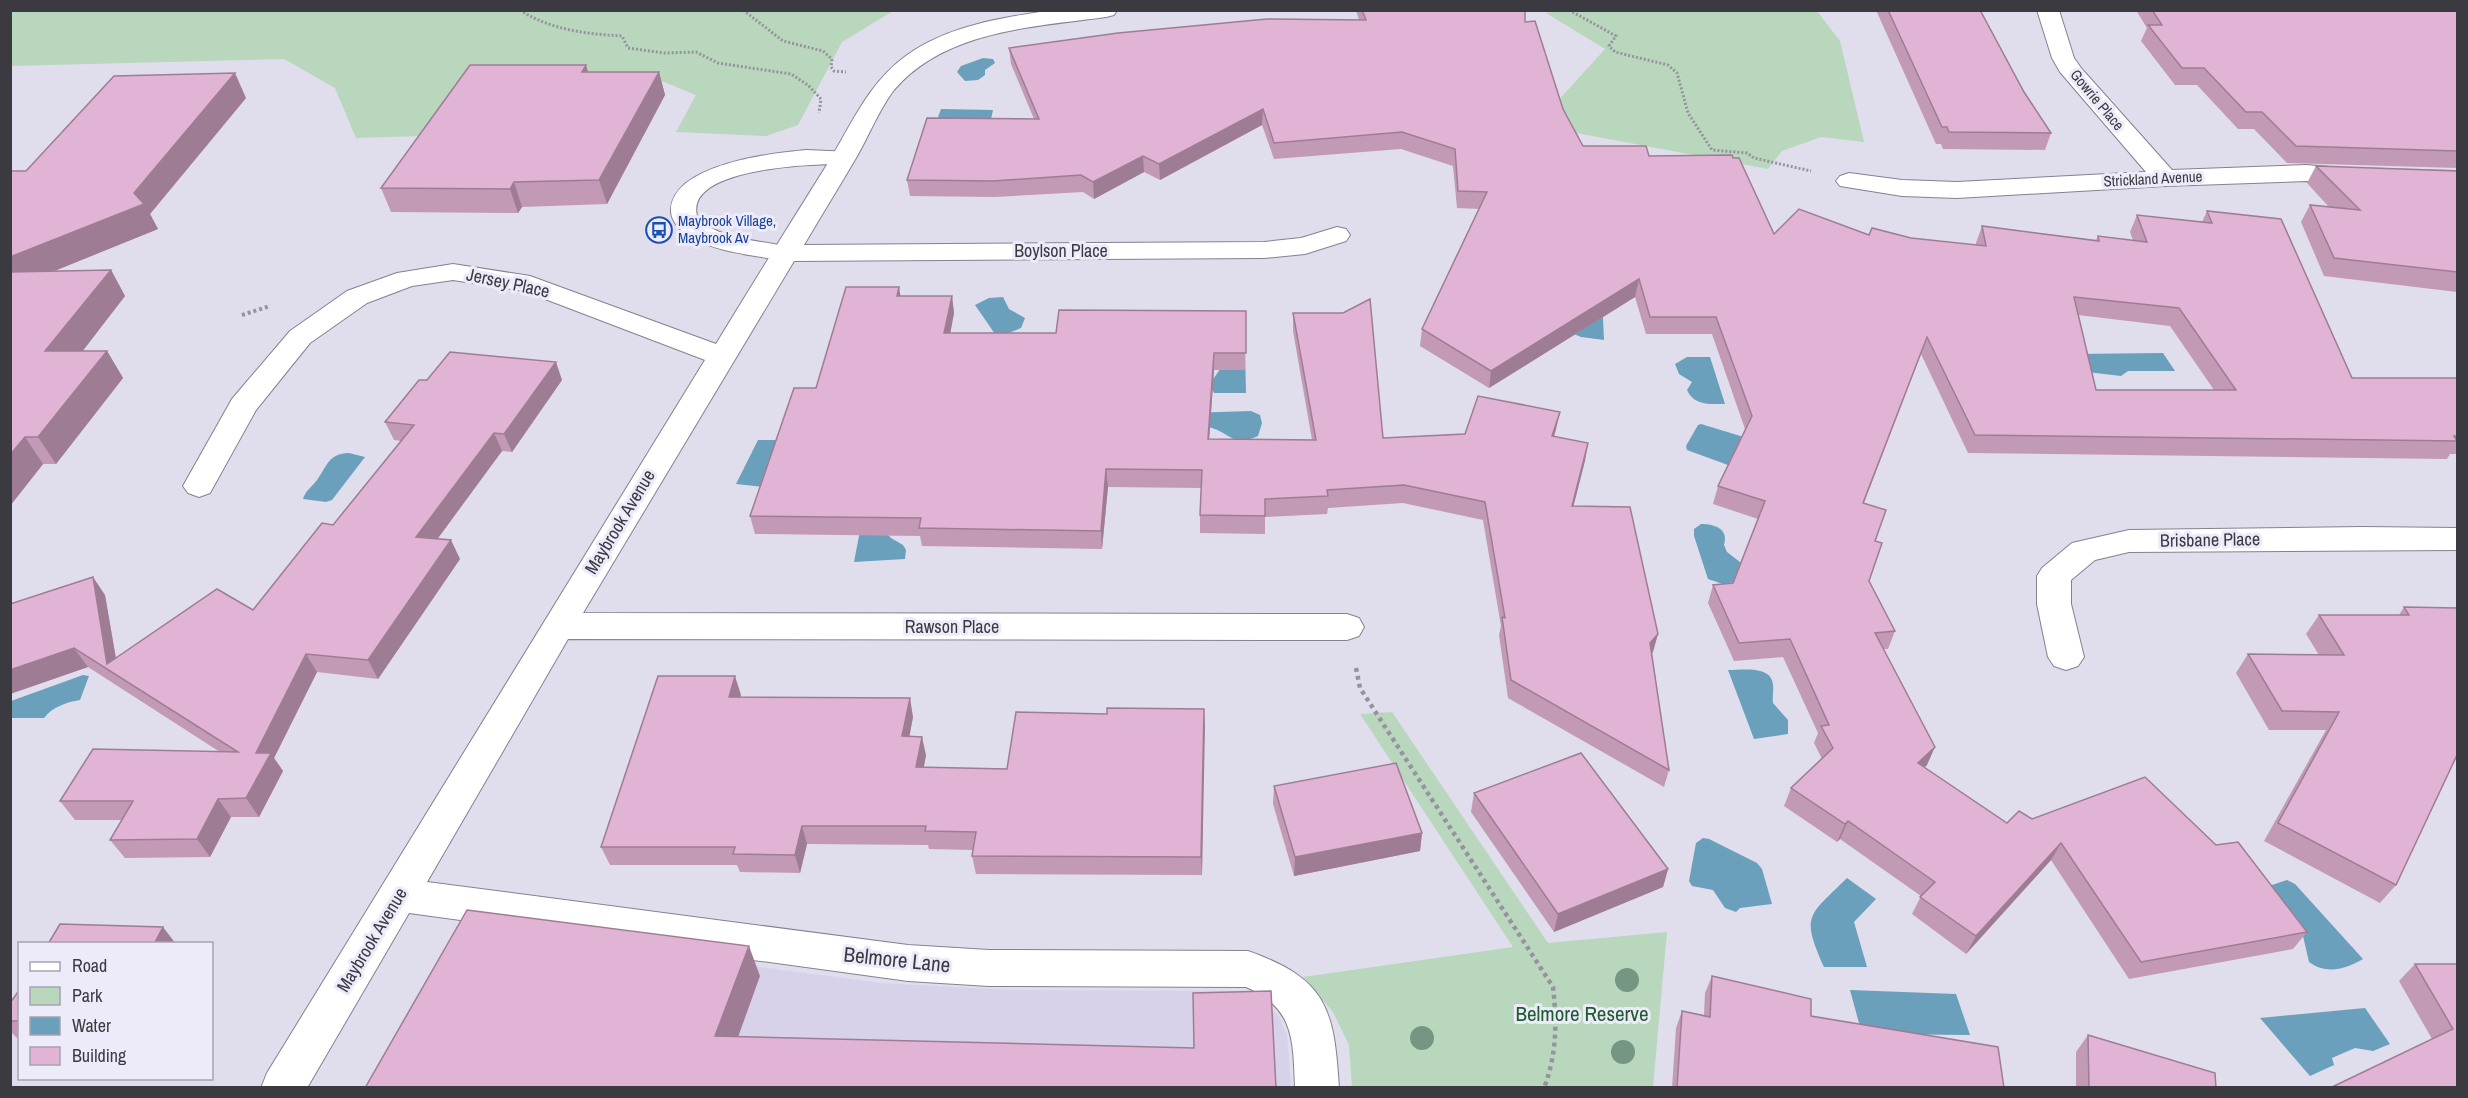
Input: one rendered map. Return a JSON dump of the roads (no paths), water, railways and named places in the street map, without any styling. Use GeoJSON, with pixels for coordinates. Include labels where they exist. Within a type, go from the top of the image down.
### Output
{"type":"FeatureCollection","features":[{"type":"Feature","properties":{"kind":"street","name":"Maybrook Avenue"},"geometry":{"type":"LineString","coordinates":[[283,1088],[558,626],[844,157],[874,101],[895,76],[926,53],[960,36],[1016,24],[1106,10]]}},
{"type":"Feature","properties":{"kind":"street","name":"Gowrie Place"},"geometry":{"type":"LineString","coordinates":[[2049,10],[2063,58],[2072,72],[2165,178]]}},
{"type":"Feature","properties":{"kind":"street","name":"Strickland Avenue"},"geometry":{"type":"LineString","coordinates":[[1849,181],[1902,188],[1957,190],[2165,178],[2306,173],[2376,175]]}},
{"type":"Feature","properties":{"kind":"street","name":"Boylson Place"},"geometry":{"type":"LineString","coordinates":[[784,253],[1264,250],[1305,246],[1337,235]]}},
{"type":"Feature","properties":{"kind":"street","name":"Jersey Place"},"geometry":{"type":"LineString","coordinates":[[199,486],[243,406],[300,337],[357,297],[407,279],[453,272],[530,284],[721,356]]}},
{"type":"Feature","properties":{"kind":"street","name":"Brisbane Place"},"geometry":{"type":"LineString","coordinates":[[2066,657],[2054,604],[2055,576],[2084,551],[2129,541],[2457,539]]}},
{"type":"Feature","properties":{"kind":"street","name":"Rawson Place"},"geometry":{"type":"LineString","coordinates":[[558,626],[1347,627]]}},
{"type":"Feature","properties":{"kind":"street","name":"Belmore Lane"},"geometry":{"type":"LineString","coordinates":[[399,895],[908,963],[988,968],[1248,969],[1273,978],[1300,1001],[1311,1025],[1317,1088]]}},
{"type":"Feature","properties":{"kind":"lane"},"geometry":{"type":"LineString","coordinates":[[784,253],[711,237],[692,227],[683,216],[683,204],[692,191],[711,178],[753,164],[818,156],[844,157]]}},
{"type":"Feature","properties":{"kind":"water"},"geometry":{"type":"Polygon","coordinates":[[[983,58],[993,59],[995,63],[985,70],[985,75],[978,80],[965,81],[957,72],[961,66],[983,58]]]}},
{"type":"Feature","properties":{"kind":"water"},"geometry":{"type":"Polygon","coordinates":[[[941,109],[993,110],[991,119],[941,120],[938,117],[941,109]]]}},
{"type":"Feature","properties":{"kind":"water"},"geometry":{"type":"Polygon","coordinates":[[[1602,296],[1604,340],[1581,337],[1569,332],[1602,296]]]}},
{"type":"Feature","properties":{"kind":"water"},"geometry":{"type":"Polygon","coordinates":[[[1003,297],[1009,309],[1025,318],[1021,328],[1006,334],[995,334],[975,305],[989,298],[1003,297]]]}},
{"type":"Feature","properties":{"kind":"water"},"geometry":{"type":"Polygon","coordinates":[[[1245,352],[1246,393],[1214,393],[1208,380],[1214,378],[1220,369],[1245,352]]]}},
{"type":"Feature","properties":{"kind":"water"},"geometry":{"type":"Polygon","coordinates":[[[2163,353],[2175,371],[2128,371],[2121,376],[2087,372],[2075,354],[2163,353]]]}},
{"type":"Feature","properties":{"kind":"water"},"geometry":{"type":"Polygon","coordinates":[[[1687,357],[1710,357],[1725,404],[1703,403],[1690,395],[1687,390],[1692,382],[1679,374],[1675,364],[1687,357]]]}},
{"type":"Feature","properties":{"kind":"water"},"geometry":{"type":"Polygon","coordinates":[[[1251,411],[1260,415],[1262,423],[1258,436],[1243,440],[1237,440],[1212,428],[1192,426],[1189,413],[1251,411]]]}},
{"type":"Feature","properties":{"kind":"water"},"geometry":{"type":"Polygon","coordinates":[[[1698,425],[1747,438],[1728,465],[1687,450],[1686,446],[1698,425]]]}},
{"type":"Feature","properties":{"kind":"water"},"geometry":{"type":"Polygon","coordinates":[[[758,440],[781,440],[765,487],[736,484],[758,440]]]}},
{"type":"Feature","properties":{"kind":"water"},"geometry":{"type":"Polygon","coordinates":[[[349,453],[365,457],[332,500],[326,502],[303,499],[329,461],[349,453]]]}},
{"type":"Feature","properties":{"kind":"water"},"geometry":{"type":"Polygon","coordinates":[[[864,510],[891,538],[903,545],[906,550],[905,559],[854,562],[864,510]]]}},
{"type":"Feature","properties":{"kind":"water"},"geometry":{"type":"Polygon","coordinates":[[[1701,524],[1716,526],[1723,531],[1727,552],[1745,566],[1740,581],[1723,584],[1708,579],[1694,536],[1694,529],[1701,524]]]}},
{"type":"Feature","properties":{"kind":"water"},"geometry":{"type":"Polygon","coordinates":[[[1748,669],[1768,674],[1773,685],[1773,703],[1788,720],[1788,734],[1754,739],[1728,670],[1748,669]]]}},
{"type":"Feature","properties":{"kind":"water"},"geometry":{"type":"Polygon","coordinates":[[[83,675],[89,676],[80,700],[60,706],[44,718],[11,718],[11,701],[83,675]]]}},
{"type":"Feature","properties":{"kind":"water"},"geometry":{"type":"Polygon","coordinates":[[[1703,838],[1757,863],[1762,869],[1772,904],[1740,908],[1736,912],[1725,908],[1713,890],[1692,886],[1689,881],[1696,843],[1703,838]]]}},
{"type":"Feature","properties":{"kind":"water"},"geometry":{"type":"Polygon","coordinates":[[[1847,878],[1876,899],[1854,922],[1867,967],[1824,967],[1812,936],[1812,917],[1847,878]]]}},
{"type":"Feature","properties":{"kind":"water"},"geometry":{"type":"Polygon","coordinates":[[[2287,880],[2295,884],[2363,959],[2350,966],[2336,969],[2322,968],[2309,962],[2303,936],[2269,886],[2287,880]]]}},
{"type":"Feature","properties":{"kind":"water"},"geometry":{"type":"Polygon","coordinates":[[[1850,990],[1956,994],[1970,1035],[1862,1034],[1850,990]]]}},
{"type":"Feature","properties":{"kind":"water"},"geometry":{"type":"Polygon","coordinates":[[[2365,1008],[2390,1044],[2373,1051],[2355,1048],[2332,1058],[2334,1065],[2310,1076],[2260,1018],[2365,1008]]]}},
{"type":"Feature","properties":{"kind":"place","name":"Maybrook Village, Maybrook Av"},"geometry":{"type":"Point","coordinates":[659,230]}},
{"type":"Feature","properties":{"kind":"park label","name":"Belmore Reserve"},"geometry":{"type":"Point","coordinates":[1582,1014]}}]}
